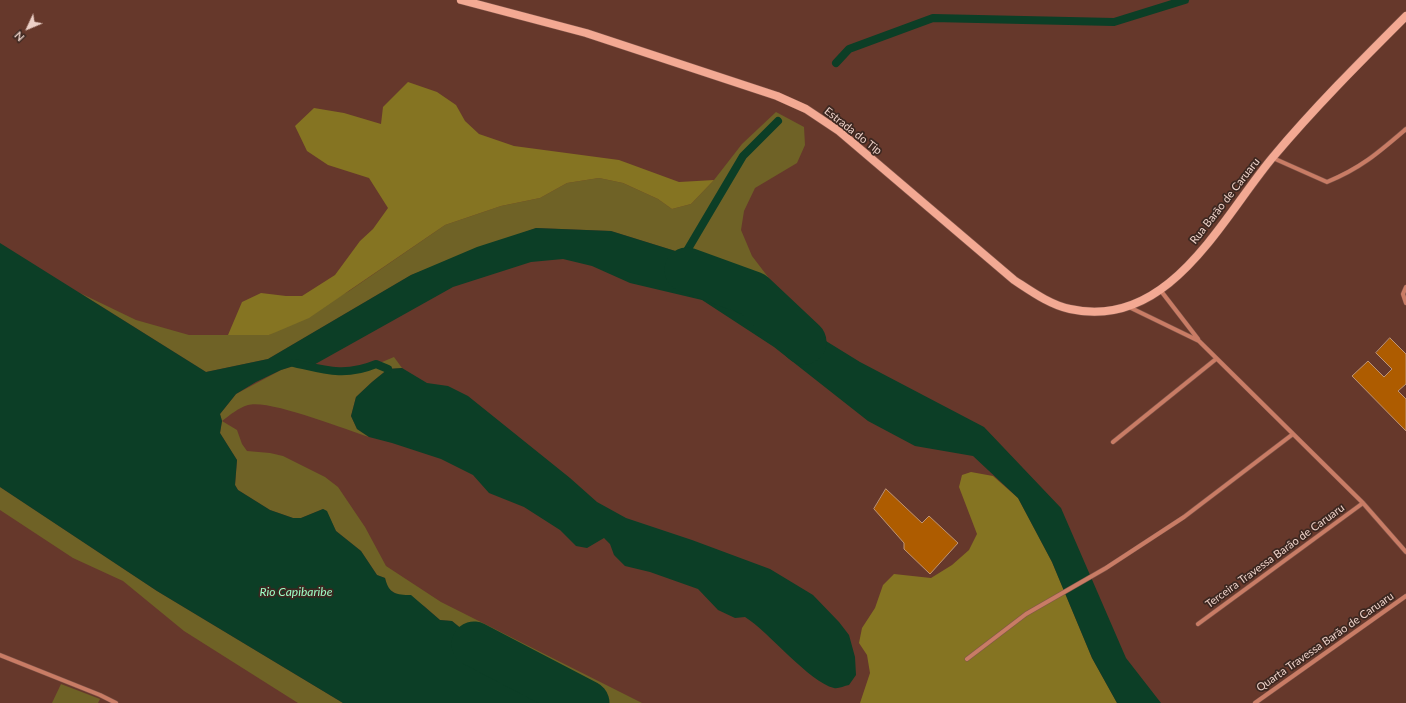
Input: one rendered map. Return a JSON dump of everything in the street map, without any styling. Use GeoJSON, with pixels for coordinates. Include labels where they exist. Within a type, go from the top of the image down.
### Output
{"type":"FeatureCollection","features":[{"type":"Feature","properties":{"kind":"street","name":"Estrada do Tip"},"geometry":{"type":"LineString","coordinates":[[461,0],[586,34],[777,96],[806,109],[839,131],[1014,280],[1042,298],[1070,309],[1103,312],[1128,307]]}},
{"type":"Feature","properties":{"kind":"street","name":"Rua Barão de Caruaru"},"geometry":{"type":"LineString","coordinates":[[1128,307],[1161,291],[1212,239],[1272,157],[1406,16]]}},
{"type":"Feature","properties":{"kind":"street"},"geometry":{"type":"LineString","coordinates":[[1272,157],[1326,182],[1358,168],[1377,155],[1406,129]]}},
{"type":"Feature","properties":{"kind":"street"},"geometry":{"type":"LineString","coordinates":[[1406,287],[1403,294],[1406,303]]}},
{"type":"Feature","properties":{"kind":"street"},"geometry":{"type":"LineString","coordinates":[[1161,291],[1199,341],[1363,503],[1406,552]]}},
{"type":"Feature","properties":{"kind":"street"},"geometry":{"type":"LineString","coordinates":[[1128,307],[1199,341]]}},
{"type":"Feature","properties":{"kind":"street"},"geometry":{"type":"LineString","coordinates":[[1113,442],[1216,359]]}},
{"type":"Feature","properties":{"kind":"street"},"geometry":{"type":"LineString","coordinates":[[967,659],[1026,614],[1106,568],[1184,517],[1293,434]]}},
{"type":"Feature","properties":{"kind":"street","name":"Terceira Travessa Barão de Caruaru"},"geometry":{"type":"LineString","coordinates":[[1198,624],[1363,503]]}},
{"type":"Feature","properties":{"kind":"street","name":"Quarta Travessa Barão de Caruaru"},"geometry":{"type":"LineString","coordinates":[[1255,703],[1406,596]]}},
{"type":"Feature","properties":{"kind":"street"},"geometry":{"type":"LineString","coordinates":[[0,655],[100,695],[116,703]]}},
{"type":"Feature","properties":{"kind":"shaded area"},"geometry":{"type":"Polygon","coordinates":[[[408,82],[437,92],[456,105],[465,121],[479,134],[514,146],[619,160],[679,182],[714,180],[691,204],[672,209],[658,199],[623,183],[599,178],[567,183],[540,198],[501,206],[445,225],[309,318],[269,335],[228,335],[242,302],[261,293],[302,296],[335,275],[360,241],[373,229],[388,208],[369,178],[328,165],[307,151],[295,126],[314,108],[344,113],[381,124],[383,107],[408,82]]]}},
{"type":"Feature","properties":{"kind":"shaded area"},"geometry":{"type":"Polygon","coordinates":[[[776,112],[804,127],[805,145],[797,163],[755,188],[744,211],[741,230],[752,256],[781,294],[815,334],[685,254],[611,231],[536,228],[411,275],[268,359],[206,372],[80,293],[136,320],[189,335],[269,335],[349,291],[445,225],[501,206],[540,198],[567,183],[599,178],[623,183],[658,199],[672,209],[691,204],[714,180],[742,144],[776,112]]]}},
{"type":"Feature","properties":{"kind":"shaded area"},"geometry":{"type":"Polygon","coordinates":[[[394,357],[402,368],[388,369],[356,397],[351,416],[357,429],[369,437],[289,410],[258,404],[244,406],[222,421],[220,414],[236,394],[281,370],[300,364],[334,372],[363,370],[394,357]]]}},
{"type":"Feature","properties":{"kind":"shaded area"},"geometry":{"type":"Polygon","coordinates":[[[222,421],[237,430],[242,444],[247,451],[283,456],[325,477],[338,487],[365,527],[386,566],[441,602],[642,703],[602,703],[596,701],[599,696],[563,684],[540,687],[532,684],[528,679],[530,666],[509,649],[493,646],[487,636],[463,630],[452,621],[440,620],[424,606],[398,595],[387,588],[385,578],[377,575],[361,551],[336,531],[326,511],[323,509],[301,518],[293,518],[270,510],[238,490],[235,485],[237,460],[220,433],[222,421]]]}},
{"type":"Feature","properties":{"kind":"shaded area"},"geometry":{"type":"Polygon","coordinates":[[[971,472],[993,476],[1018,498],[1052,562],[1092,658],[1117,703],[860,703],[870,673],[867,655],[859,643],[862,628],[875,608],[883,585],[894,574],[931,578],[952,565],[969,550],[977,534],[959,487],[962,475],[971,472]]]}},
{"type":"Feature","properties":{"kind":"shaded area"},"geometry":{"type":"Polygon","coordinates":[[[0,487],[157,591],[343,703],[298,703],[184,631],[123,581],[73,558],[0,510],[0,487]]]}},
{"type":"Feature","properties":{"kind":"shaded area"},"geometry":{"type":"Polygon","coordinates":[[[61,684],[100,699],[98,703],[52,703],[61,684]]]}},
{"type":"Feature","properties":{"kind":"water","name":"Rio Capibaribe"},"geometry":{"type":"Polygon","coordinates":[[[536,228],[611,231],[685,254],[860,362],[984,427],[1061,508],[1126,658],[1161,703],[1117,703],[1092,658],[1052,562],[1018,498],[973,456],[915,446],[868,421],[774,347],[702,300],[630,283],[592,266],[563,259],[531,262],[453,287],[310,367],[300,364],[281,370],[256,382],[236,394],[220,414],[222,421],[220,433],[237,460],[235,485],[238,490],[270,510],[293,518],[301,518],[323,509],[327,511],[336,531],[361,551],[377,575],[385,578],[391,590],[401,595],[411,595],[440,620],[452,621],[463,630],[487,636],[493,646],[509,649],[526,657],[530,666],[528,679],[533,684],[545,687],[581,684],[591,688],[599,696],[596,701],[602,703],[343,703],[157,591],[0,487],[0,243],[206,372],[268,359],[411,275],[477,247],[536,228]]]}},
{"type":"Feature","properties":{"kind":"water"},"geometry":{"type":"Polygon","coordinates":[[[402,368],[427,383],[448,386],[468,396],[570,478],[597,502],[626,518],[692,540],[770,569],[813,595],[839,622],[849,635],[855,657],[856,675],[849,685],[834,688],[824,684],[801,667],[755,624],[745,617],[735,618],[718,610],[698,589],[650,572],[625,566],[614,555],[610,544],[604,538],[587,548],[576,546],[560,530],[524,507],[489,493],[473,475],[441,459],[369,437],[357,429],[351,416],[356,397],[388,369],[402,368]]]}},
{"type":"Feature","properties":{"kind":"building"},"geometry":{"type":"Polygon","coordinates":[[[1390,338],[1406,354],[1406,384],[1398,391],[1406,399],[1406,431],[1352,376],[1368,361],[1384,377],[1392,369],[1376,353],[1390,338]]]}},
{"type":"Feature","properties":{"kind":"building"},"geometry":{"type":"Polygon","coordinates":[[[886,489],[922,523],[929,516],[958,543],[930,574],[904,549],[904,543],[874,509],[886,489]]]}},
{"type":"Feature","properties":{"kind":"waterway"},"geometry":{"type":"LineString","coordinates":[[836,63],[849,49],[933,18],[1114,22],[1185,0]]}},
{"type":"Feature","properties":{"kind":"waterway"},"geometry":{"type":"LineString","coordinates":[[682,263],[685,254],[743,156],[778,121]]}},
{"type":"Feature","properties":{"kind":"waterway"},"geometry":{"type":"LineString","coordinates":[[687,270],[753,294],[804,342]]}},
{"type":"Feature","properties":{"kind":"waterway"},"geometry":{"type":"LineString","coordinates":[[294,363],[335,371],[354,370],[376,364],[388,369]]}},
{"type":"Feature","properties":{"kind":"waterway","name":"Rio Capibaribe"},"geometry":{"type":"LineString","coordinates":[[474,644],[587,703]]}}]}
